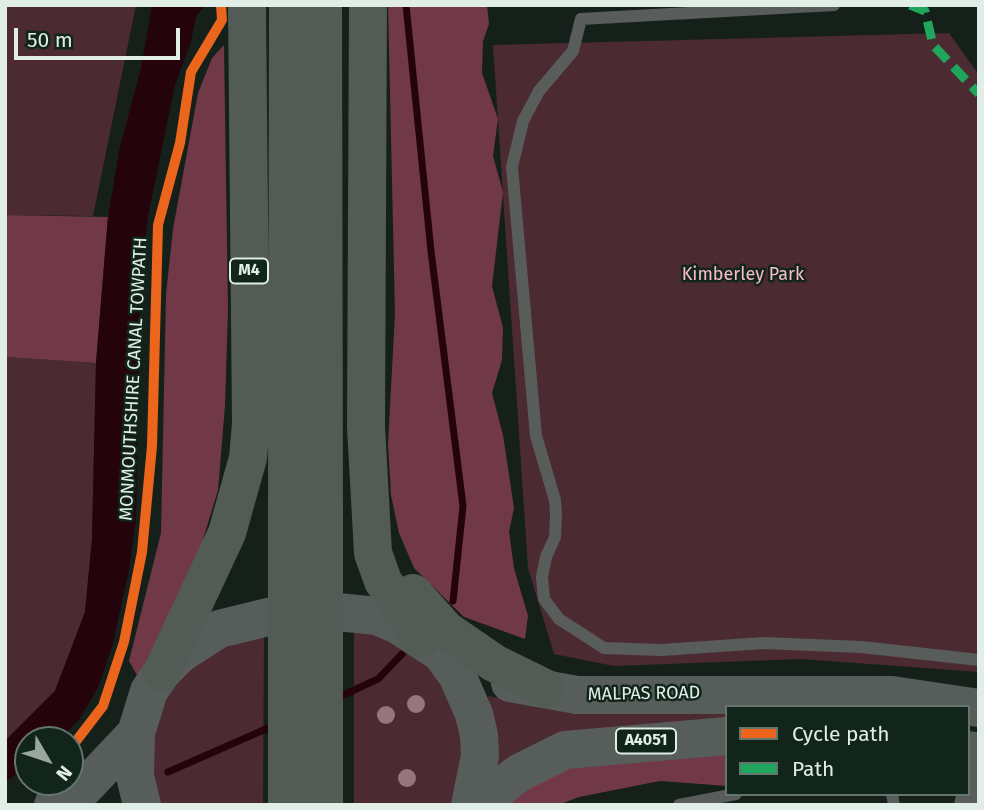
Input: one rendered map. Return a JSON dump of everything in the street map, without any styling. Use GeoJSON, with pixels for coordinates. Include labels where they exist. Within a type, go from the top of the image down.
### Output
{"type":"FeatureCollection","features":[{"type":"Feature","properties":{"kind":"highway","name":"M4"},"geometry":{"type":"LineString","coordinates":[[162,672],[227,533],[243,481],[251,424],[247,5]]}},
{"type":"Feature","properties":{"kind":"highway","name":"M4"},"geometry":{"type":"LineString","coordinates":[[287,805],[288,5]]}},
{"type":"Feature","properties":{"kind":"highway"},"geometry":{"type":"LineString","coordinates":[[323,5],[324,805]]}},
{"type":"Feature","properties":{"kind":"highway"},"geometry":{"type":"LineString","coordinates":[[368,5],[366,427],[373,553],[383,582],[431,646]]}},
{"type":"Feature","properties":{"kind":"highway"},"geometry":{"type":"LineString","coordinates":[[370,515],[400,573],[429,613],[446,630],[494,663],[545,688]]}},
{"type":"Feature","properties":{"kind":"main road","name":"MALPAS ROAD"},"geometry":{"type":"LineString","coordinates":[[136,733],[149,691],[162,672],[180,654],[219,629],[268,617],[328,611],[377,616],[492,678],[519,686],[577,695],[892,695],[959,705]]}},
{"type":"Feature","properties":{"kind":"main road"},"geometry":{"type":"LineString","coordinates":[[431,646],[467,695],[479,735],[480,757],[470,805]]}},
{"type":"Feature","properties":{"kind":"main road"},"geometry":{"type":"LineString","coordinates":[[53,805],[85,787],[136,733]]}},
{"type":"Feature","properties":{"kind":"main road"},"geometry":{"type":"LineString","coordinates":[[136,733],[135,776],[142,805]]}},
{"type":"Feature","properties":{"kind":"main road","name":"A4051"},"geometry":{"type":"LineString","coordinates":[[478,805],[519,773],[565,750],[725,736]]}},
{"type":"Feature","properties":{"kind":"street"},"geometry":{"type":"LineString","coordinates":[[970,794],[979,760]]}},
{"type":"Feature","properties":{"kind":"lane"},"geometry":{"type":"LineString","coordinates":[[834,5],[581,19],[573,51],[539,91],[523,121],[512,167],[536,436],[555,500],[556,516],[555,537],[546,557],[542,577],[544,598],[559,619],[604,648],[662,650],[763,643],[861,648],[979,660]]}},
{"type":"Feature","properties":{"kind":"lane"},"geometry":{"type":"LineString","coordinates":[[680,805],[726,796]]}},
{"type":"Feature","properties":{"kind":"green space"},"geometry":{"type":"Polygon","coordinates":[[[5,5],[136,5],[93,216],[5,215],[5,5]]]}},
{"type":"Feature","properties":{"kind":"green space","name":"Kimberley Park"},"geometry":{"type":"Polygon","coordinates":[[[949,33],[979,75],[979,672],[801,659],[614,666],[554,654],[528,568],[493,45],[949,33]]]}},
{"type":"Feature","properties":{"kind":"green space"},"geometry":{"type":"Polygon","coordinates":[[[5,357],[96,363],[92,539],[85,612],[55,691],[20,726],[14,726],[14,732],[5,741],[5,357]]]}},
{"type":"Feature","properties":{"kind":"green space"},"geometry":{"type":"Polygon","coordinates":[[[354,627],[374,630],[428,661],[466,733],[457,805],[354,805],[354,627]]]}},
{"type":"Feature","properties":{"kind":"green space"},"geometry":{"type":"Polygon","coordinates":[[[264,631],[263,805],[161,805],[154,782],[153,740],[165,700],[176,682],[206,653],[264,631]]]}},
{"type":"Feature","properties":{"kind":"green space"},"geometry":{"type":"Polygon","coordinates":[[[488,696],[529,704],[725,711],[725,723],[496,770],[488,696]]]}},
{"type":"Feature","properties":{"kind":"shaded area"},"geometry":{"type":"Polygon","coordinates":[[[152,5],[206,5],[196,16],[191,42],[175,85],[148,216],[140,282],[136,520],[128,575],[112,647],[98,688],[73,726],[20,726],[55,691],[85,612],[92,539],[96,363],[108,217],[119,151],[141,68],[152,5]]]}},
{"type":"Feature","properties":{"kind":"shaded area"},"geometry":{"type":"Polygon","coordinates":[[[388,5],[487,5],[489,24],[483,41],[482,73],[498,119],[493,156],[503,192],[492,286],[503,328],[502,360],[492,393],[503,435],[514,508],[509,532],[514,568],[528,616],[525,639],[464,617],[414,568],[399,533],[391,495],[388,444],[395,314],[388,5]]]}},
{"type":"Feature","properties":{"kind":"shaded area"},"geometry":{"type":"Polygon","coordinates":[[[224,45],[228,310],[225,406],[218,490],[192,576],[138,677],[129,661],[161,533],[166,294],[173,229],[198,93],[212,58],[224,45]]]}},
{"type":"Feature","properties":{"kind":"shaded area"},"geometry":{"type":"Polygon","coordinates":[[[5,215],[108,217],[96,363],[5,357],[5,215]]]}},
{"type":"Feature","properties":{"kind":"shaded area"},"geometry":{"type":"Polygon","coordinates":[[[14,732],[14,776],[5,782],[5,741],[14,732]]]}},
{"type":"Feature","properties":{"kind":"shaded area"},"geometry":{"type":"Polygon","coordinates":[[[725,748],[725,786],[660,781],[579,797],[558,805],[501,805],[556,769],[725,748]]]}},
{"type":"Feature","properties":{"kind":"waterway"},"geometry":{"type":"LineString","coordinates":[[406,5],[431,251],[463,506],[453,601]]}},
{"type":"Feature","properties":{"kind":"waterway"},"geometry":{"type":"LineString","coordinates":[[337,698],[378,679],[402,654]]}},
{"type":"Feature","properties":{"kind":"waterway"},"geometry":{"type":"LineString","coordinates":[[168,772],[275,725]]}},
{"type":"Feature","properties":{"kind":"marked path"},"geometry":{"type":"LineString","coordinates":[[910,5],[925,11],[933,45],[979,94]]}},
{"type":"Feature","properties":{"kind":"cycle path","name":"MONMOUTHSHIRE CANAL TOWPATH"},"geometry":{"type":"LineString","coordinates":[[84,731],[103,706],[124,642],[142,552],[152,446],[158,225],[180,143],[191,72],[222,20],[221,5]]}}]}
